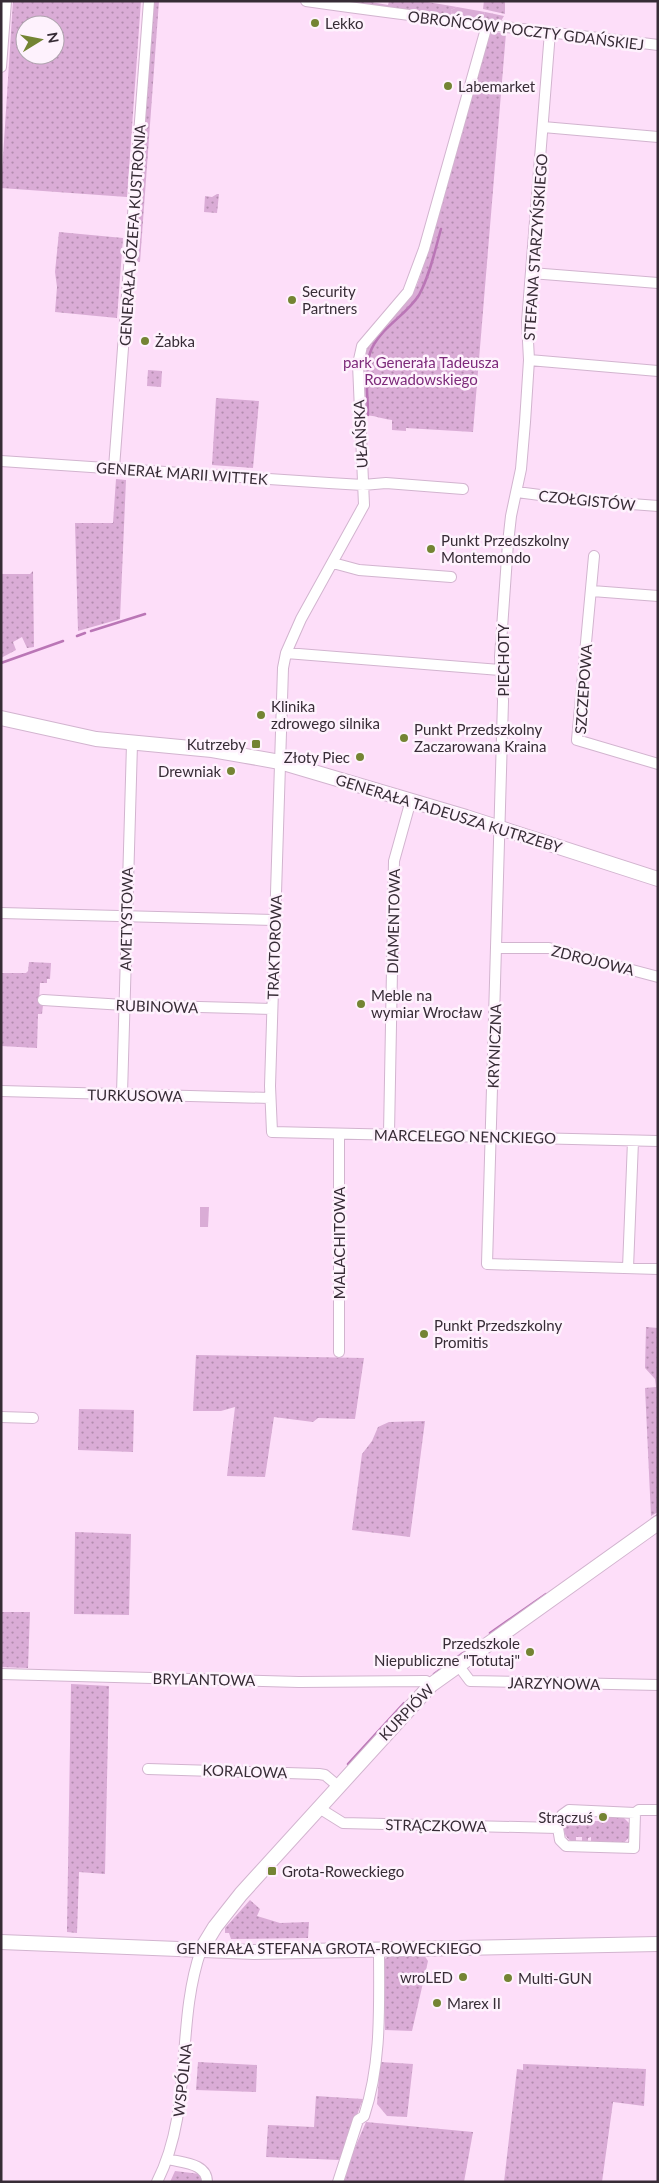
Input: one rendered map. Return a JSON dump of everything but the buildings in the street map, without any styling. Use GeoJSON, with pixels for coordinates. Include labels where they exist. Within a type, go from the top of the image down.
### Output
{"type":"FeatureCollection","features":[{"type":"Feature","properties":{"kind":"street"},"geometry":{"type":"LineString","coordinates":[[1,67],[6,1]]}},
{"type":"Feature","properties":{"kind":"street","name":"GENERAŁA JÓZEFA KUSTRONIA"},"geometry":{"type":"LineString","coordinates":[[114,468],[149,1]]}},
{"type":"Feature","properties":{"kind":"street","name":"OBROŃCÓW POCZTY GDAŃSKIEJ"},"geometry":{"type":"LineString","coordinates":[[306,1],[658,45]]}},
{"type":"Feature","properties":{"kind":"street","name":"UŁAŃSKA"},"geometry":{"type":"LineString","coordinates":[[280,762],[282,674],[286,653],[301,619],[364,505],[359,421],[359,354],[365,341],[408,292],[414,280],[488,25]]}},
{"type":"Feature","properties":{"kind":"street","name":"STEFANA STARZYŃSKIEGO"},"geometry":{"type":"LineString","coordinates":[[517,492],[521,469],[529,360],[527,322],[550,32]]}},
{"type":"Feature","properties":{"kind":"street"},"geometry":{"type":"LineString","coordinates":[[543,127],[658,137]]}},
{"type":"Feature","properties":{"kind":"street"},"geometry":{"type":"LineString","coordinates":[[531,272],[658,283]]}},
{"type":"Feature","properties":{"kind":"street"},"geometry":{"type":"LineString","coordinates":[[529,360],[658,371]]}},
{"type":"Feature","properties":{"kind":"street","name":"GENERAŁ MARII WITTEK"},"geometry":{"type":"LineString","coordinates":[[1,461],[363,485],[388,484],[463,489]]}},
{"type":"Feature","properties":{"kind":"street","name":"CZOŁGISTÓW"},"geometry":{"type":"LineString","coordinates":[[517,492],[578,500],[658,506]]}},
{"type":"Feature","properties":{"kind":"street","name":"PIECHOTY"},"geometry":{"type":"LineString","coordinates":[[499,828],[503,701],[500,670],[508,544],[511,516],[517,492]]}},
{"type":"Feature","properties":{"kind":"street","name":"SZCZEPOWA"},"geometry":{"type":"LineString","coordinates":[[594,556],[577,740],[658,764]]}},
{"type":"Feature","properties":{"kind":"street"},"geometry":{"type":"LineString","coordinates":[[333,563],[359,570],[451,577]]}},
{"type":"Feature","properties":{"kind":"street"},"geometry":{"type":"LineString","coordinates":[[592,591],[658,596]]}},
{"type":"Feature","properties":{"kind":"street"},"geometry":{"type":"LineString","coordinates":[[286,653],[500,670]]}},
{"type":"Feature","properties":{"kind":"street","name":"GENERAŁA TADEUSZA KUTRZEBY"},"geometry":{"type":"LineString","coordinates":[[1,718],[70,735],[132,744],[212,750],[280,762],[410,800],[658,879]]}},
{"type":"Feature","properties":{"kind":"street","name":"AMETYSTOWA"},"geometry":{"type":"LineString","coordinates":[[122,1094],[132,744]]}},
{"type":"Feature","properties":{"kind":"street","name":"TRAKTOROWA"},"geometry":{"type":"LineString","coordinates":[[272,1132],[270,1098],[280,762]]}},
{"type":"Feature","properties":{"kind":"street","name":"DIAMENTOWA"},"geometry":{"type":"LineString","coordinates":[[389,1134],[394,861],[410,800]]}},
{"type":"Feature","properties":{"kind":"street","name":"KRYNICZNA"},"geometry":{"type":"LineString","coordinates":[[499,828],[487,1264],[628,1268]]}},
{"type":"Feature","properties":{"kind":"street"},"geometry":{"type":"LineString","coordinates":[[1,913],[274,920]]}},
{"type":"Feature","properties":{"kind":"street","name":"ZDROJOWA"},"geometry":{"type":"LineString","coordinates":[[497,948],[548,948],[658,977]]}},
{"type":"Feature","properties":{"kind":"street","name":"RUBINOWA"},"geometry":{"type":"LineString","coordinates":[[43,1000],[124,1005],[272,1009]]}},
{"type":"Feature","properties":{"kind":"street","name":"TURKUSOWA"},"geometry":{"type":"LineString","coordinates":[[1,1092],[270,1098]]}},
{"type":"Feature","properties":{"kind":"street","name":"MARCELEGO NENCKIEGO"},"geometry":{"type":"LineString","coordinates":[[272,1132],[658,1141]]}},
{"type":"Feature","properties":{"kind":"street","name":"MALACHITOWA"},"geometry":{"type":"LineString","coordinates":[[339,1134],[339,1352]]}},
{"type":"Feature","properties":{"kind":"street"},"geometry":{"type":"LineString","coordinates":[[633,1140],[628,1268],[658,1269]]}},
{"type":"Feature","properties":{"kind":"street"},"geometry":{"type":"LineString","coordinates":[[1,1416],[33,1418]]}},
{"type":"Feature","properties":{"kind":"street","name":"KURPIÓW"},"geometry":{"type":"LineString","coordinates":[[200,1950],[214,1927],[241,1894],[431,1685],[658,1523]]}},
{"type":"Feature","properties":{"kind":"street","name":"JARZYNOWA"},"geometry":{"type":"LineString","coordinates":[[458,1665],[470,1681],[658,1685]]}},
{"type":"Feature","properties":{"kind":"street","name":"BRYLANTOWA"},"geometry":{"type":"LineString","coordinates":[[1,1674],[290,1681],[426,1681],[431,1685]]}},
{"type":"Feature","properties":{"kind":"street"},"geometry":{"type":"LineString","coordinates":[[407,1681],[419,1697]]}},
{"type":"Feature","properties":{"kind":"street","name":"KORALOWA"},"geometry":{"type":"LineString","coordinates":[[148,1769],[319,1774],[325,1775],[338,1786]]}},
{"type":"Feature","properties":{"kind":"street","name":"STRĄCZKOWA"},"geometry":{"type":"LineString","coordinates":[[319,1808],[343,1823],[558,1828]]}},
{"type":"Feature","properties":{"kind":"street"},"geometry":{"type":"LineString","coordinates":[[635,1813],[634,1848],[566,1846],[560,1840],[558,1828],[562,1815],[569,1810],[635,1813],[639,1810],[658,1810]]}},
{"type":"Feature","properties":{"kind":"street","name":"GENERAŁA STEFANA GROTA-ROWECKIEGO"},"geometry":{"type":"LineString","coordinates":[[1,1942],[200,1950],[379,1950],[658,1944]]}},
{"type":"Feature","properties":{"kind":"street","name":"WSPÓLNA"},"geometry":{"type":"LineString","coordinates":[[158,2182],[168,2159],[178,2119],[191,1990],[200,1950]]}},
{"type":"Feature","properties":{"kind":"street"},"geometry":{"type":"LineString","coordinates":[[338,2182],[358,2120],[364,2116],[374,2078],[379,2020],[379,1950]]}},
{"type":"Feature","properties":{"kind":"street"},"geometry":{"type":"LineString","coordinates":[[168,2159],[201,2168],[206,2173],[207,2182]]}},
{"type":"Feature","properties":{"kind":"green space"},"geometry":{"type":"Polygon","coordinates":[[[13,1],[141,1],[127,197],[1,188],[13,1]]]}},
{"type":"Feature","properties":{"kind":"green space"},"geometry":{"type":"Polygon","coordinates":[[[154,1],[159,1],[140,262],[134,262],[154,1]]]}},
{"type":"Feature","properties":{"kind":"green space"},"geometry":{"type":"Polygon","coordinates":[[[331,1],[365,1],[388,5],[389,1],[422,1],[457,7],[451,10],[452,17],[331,1]]]}},
{"type":"Feature","properties":{"kind":"green space"},"geometry":{"type":"Polygon","coordinates":[[[484,1],[505,1],[505,14],[483,9],[484,1]]]}},
{"type":"Feature","properties":{"kind":"green space"},"geometry":{"type":"Polygon","coordinates":[[[457,7],[485,12],[482,20],[452,17],[451,10],[457,7]]]}},
{"type":"Feature","properties":{"kind":"green space"},"geometry":{"type":"Polygon","coordinates":[[[485,12],[504,16],[501,21],[482,20],[485,12]]]}},
{"type":"Feature","properties":{"kind":"green space","name":"park Generała Tadeusza Rozwadowskiego"},"geometry":{"type":"Polygon","coordinates":[[[491,32],[506,33],[473,432],[406,428],[406,431],[392,430],[392,420],[363,415],[362,373],[367,347],[372,338],[410,298],[417,285],[430,247],[480,63],[491,32]]]}},
{"type":"Feature","properties":{"kind":"green space"},"geometry":{"type":"Polygon","coordinates":[[[219,194],[217,213],[204,212],[205,196],[212,197],[219,194]]]}},
{"type":"Feature","properties":{"kind":"green space"},"geometry":{"type":"Polygon","coordinates":[[[59,232],[123,238],[117,318],[55,312],[57,287],[55,272],[59,232]]]}},
{"type":"Feature","properties":{"kind":"green space"},"geometry":{"type":"Polygon","coordinates":[[[148,370],[162,371],[161,387],[147,386],[148,370]]]}},
{"type":"Feature","properties":{"kind":"green space"},"geometry":{"type":"Polygon","coordinates":[[[216,398],[259,401],[253,468],[212,465],[216,398]]]}},
{"type":"Feature","properties":{"kind":"green space"},"geometry":{"type":"Polygon","coordinates":[[[116,479],[126,480],[120,619],[78,631],[75,523],[113,523],[116,479]]]}},
{"type":"Feature","properties":{"kind":"green space"},"geometry":{"type":"Polygon","coordinates":[[[33,571],[34,647],[27,648],[22,637],[13,642],[16,650],[1,658],[1,574],[30,574],[33,571]]]}},
{"type":"Feature","properties":{"kind":"green space"},"geometry":{"type":"Polygon","coordinates":[[[29,962],[51,963],[50,979],[47,979],[47,983],[40,983],[39,1001],[43,1005],[42,1014],[38,1014],[37,1048],[1,1046],[1,973],[26,973],[29,962]]]}},
{"type":"Feature","properties":{"kind":"green space"},"geometry":{"type":"Polygon","coordinates":[[[200,1207],[209,1207],[208,1227],[200,1227],[200,1207]]]}},
{"type":"Feature","properties":{"kind":"green space"},"geometry":{"type":"Polygon","coordinates":[[[646,1327],[658,1328],[658,1512],[651,1516],[645,1388],[656,1387],[655,1379],[645,1368],[646,1327]]]}},
{"type":"Feature","properties":{"kind":"green space"},"geometry":{"type":"Polygon","coordinates":[[[196,1355],[364,1358],[355,1419],[318,1418],[313,1422],[274,1417],[265,1477],[227,1476],[235,1407],[221,1411],[193,1411],[196,1355]]]}},
{"type":"Feature","properties":{"kind":"green space"},"geometry":{"type":"Polygon","coordinates":[[[79,1409],[134,1410],[133,1452],[78,1450],[79,1409]]]}},
{"type":"Feature","properties":{"kind":"green space"},"geometry":{"type":"Polygon","coordinates":[[[425,1421],[410,1537],[352,1530],[362,1454],[372,1441],[378,1427],[389,1422],[425,1421]]]}},
{"type":"Feature","properties":{"kind":"green space"},"geometry":{"type":"Polygon","coordinates":[[[75,1532],[131,1534],[129,1615],[74,1614],[75,1532]]]}},
{"type":"Feature","properties":{"kind":"green space"},"geometry":{"type":"Polygon","coordinates":[[[1,1612],[30,1612],[28,1668],[1,1667],[1,1612]]]}},
{"type":"Feature","properties":{"kind":"green space"},"geometry":{"type":"Polygon","coordinates":[[[71,1684],[109,1686],[105,1874],[79,1872],[77,1933],[67,1932],[71,1684]]]}},
{"type":"Feature","properties":{"kind":"green space"},"geometry":{"type":"Polygon","coordinates":[[[582,1814],[582,1821],[601,1821],[601,1815],[623,1817],[630,1824],[630,1836],[624,1843],[591,1844],[591,1837],[588,1838],[588,1844],[582,1844],[582,1837],[576,1837],[576,1844],[567,1837],[564,1832],[564,1826],[568,1818],[582,1814]]]}},
{"type":"Feature","properties":{"kind":"green space"},"geometry":{"type":"Polygon","coordinates":[[[250,1900],[260,1909],[257,1916],[280,1923],[309,1922],[308,1938],[231,1939],[229,1933],[225,1933],[225,1928],[250,1900]]]}},
{"type":"Feature","properties":{"kind":"green space"},"geometry":{"type":"Polygon","coordinates":[[[424,1955],[428,1961],[412,2031],[385,2030],[383,1960],[389,1956],[424,1955]]]}},
{"type":"Feature","properties":{"kind":"green space"},"geometry":{"type":"Polygon","coordinates":[[[198,2062],[257,2065],[256,2092],[196,2090],[198,2062]]]}},
{"type":"Feature","properties":{"kind":"green space"},"geometry":{"type":"Polygon","coordinates":[[[380,2062],[413,2064],[407,2117],[387,2116],[377,2104],[380,2062]]]}},
{"type":"Feature","properties":{"kind":"green space"},"geometry":{"type":"Polygon","coordinates":[[[523,2064],[646,2069],[644,2106],[613,2102],[602,2182],[504,2182],[517,2069],[523,2070],[523,2064]]]}},
{"type":"Feature","properties":{"kind":"green space"},"geometry":{"type":"Polygon","coordinates":[[[316,2096],[363,2099],[340,2160],[266,2157],[268,2125],[314,2127],[316,2096]]]}},
{"type":"Feature","properties":{"kind":"green space"},"geometry":{"type":"Polygon","coordinates":[[[366,2122],[473,2132],[464,2182],[344,2182],[350,2159],[366,2122]]]}},
{"type":"Feature","properties":{"kind":"green space"},"geometry":{"type":"Polygon","coordinates":[[[175,2171],[200,2174],[203,2182],[170,2182],[175,2171]]]}},
{"type":"Feature","properties":{"kind":"waterway"},"geometry":{"type":"LineString","coordinates":[[368,415],[367,376],[370,353],[379,337],[407,310],[419,295],[429,271],[441,229]]}},
{"type":"Feature","properties":{"kind":"waterway"},"geometry":{"type":"LineString","coordinates":[[91,631],[145,614]]}},
{"type":"Feature","properties":{"kind":"waterway"},"geometry":{"type":"LineString","coordinates":[[77,636],[85,633]]}},
{"type":"Feature","properties":{"kind":"waterway"},"geometry":{"type":"LineString","coordinates":[[1,663],[63,641]]}},
{"type":"Feature","properties":{"kind":"waterway"},"geometry":{"type":"LineString","coordinates":[[652,1519],[658,1515]]}},
{"type":"Feature","properties":{"kind":"waterway"},"geometry":{"type":"LineString","coordinates":[[490,1633],[546,1594]]}},
{"type":"Feature","properties":{"kind":"waterway"},"geometry":{"type":"LineString","coordinates":[[434,1674],[470,1648]]}},
{"type":"Feature","properties":{"kind":"waterway"},"geometry":{"type":"LineString","coordinates":[[348,1764],[404,1703]]}},
{"type":"Feature","properties":{"kind":"place","name":"Lekko"},"geometry":{"type":"Point","coordinates":[315,23]}},
{"type":"Feature","properties":{"kind":"place","name":"Labemarket"},"geometry":{"type":"Point","coordinates":[448,86]}},
{"type":"Feature","properties":{"kind":"place","name":"Security Partners"},"geometry":{"type":"Point","coordinates":[292,300]}},
{"type":"Feature","properties":{"kind":"place","name":"Żabka"},"geometry":{"type":"Point","coordinates":[145,341]}},
{"type":"Feature","properties":{"kind":"place","name":"Punkt Przedszkolny Montemondo"},"geometry":{"type":"Point","coordinates":[431,549]}},
{"type":"Feature","properties":{"kind":"place","name":"Klinika zdrowego silnika"},"geometry":{"type":"Point","coordinates":[261,715]}},
{"type":"Feature","properties":{"kind":"place","name":"Punkt Przedszkolny Zaczarowana Kraina"},"geometry":{"type":"Point","coordinates":[404,738]}},
{"type":"Feature","properties":{"kind":"place","name":"Kutrzeby"},"geometry":{"type":"Point","coordinates":[256,744]}},
{"type":"Feature","properties":{"kind":"place","name":"Złoty Piec"},"geometry":{"type":"Point","coordinates":[360,757]}},
{"type":"Feature","properties":{"kind":"place","name":"Drewniak"},"geometry":{"type":"Point","coordinates":[231,771]}},
{"type":"Feature","properties":{"kind":"place","name":"Meble na wymiar Wrocław"},"geometry":{"type":"Point","coordinates":[361,1004]}},
{"type":"Feature","properties":{"kind":"place","name":"Punkt Przedszkolny Promitis"},"geometry":{"type":"Point","coordinates":[424,1334]}},
{"type":"Feature","properties":{"kind":"place","name":"Przedszkole Niepubliczne \"Totutaj\""},"geometry":{"type":"Point","coordinates":[530,1652]}},
{"type":"Feature","properties":{"kind":"place","name":"Strączuś"},"geometry":{"type":"Point","coordinates":[603,1817]}},
{"type":"Feature","properties":{"kind":"place","name":"Grota-Roweckiego"},"geometry":{"type":"Point","coordinates":[272,1871]}},
{"type":"Feature","properties":{"kind":"place","name":"wroLED"},"geometry":{"type":"Point","coordinates":[463,1977]}},
{"type":"Feature","properties":{"kind":"place","name":"Multi-GUN"},"geometry":{"type":"Point","coordinates":[508,1978]}},
{"type":"Feature","properties":{"kind":"place","name":"Marex II"},"geometry":{"type":"Point","coordinates":[437,2003]}}]}
